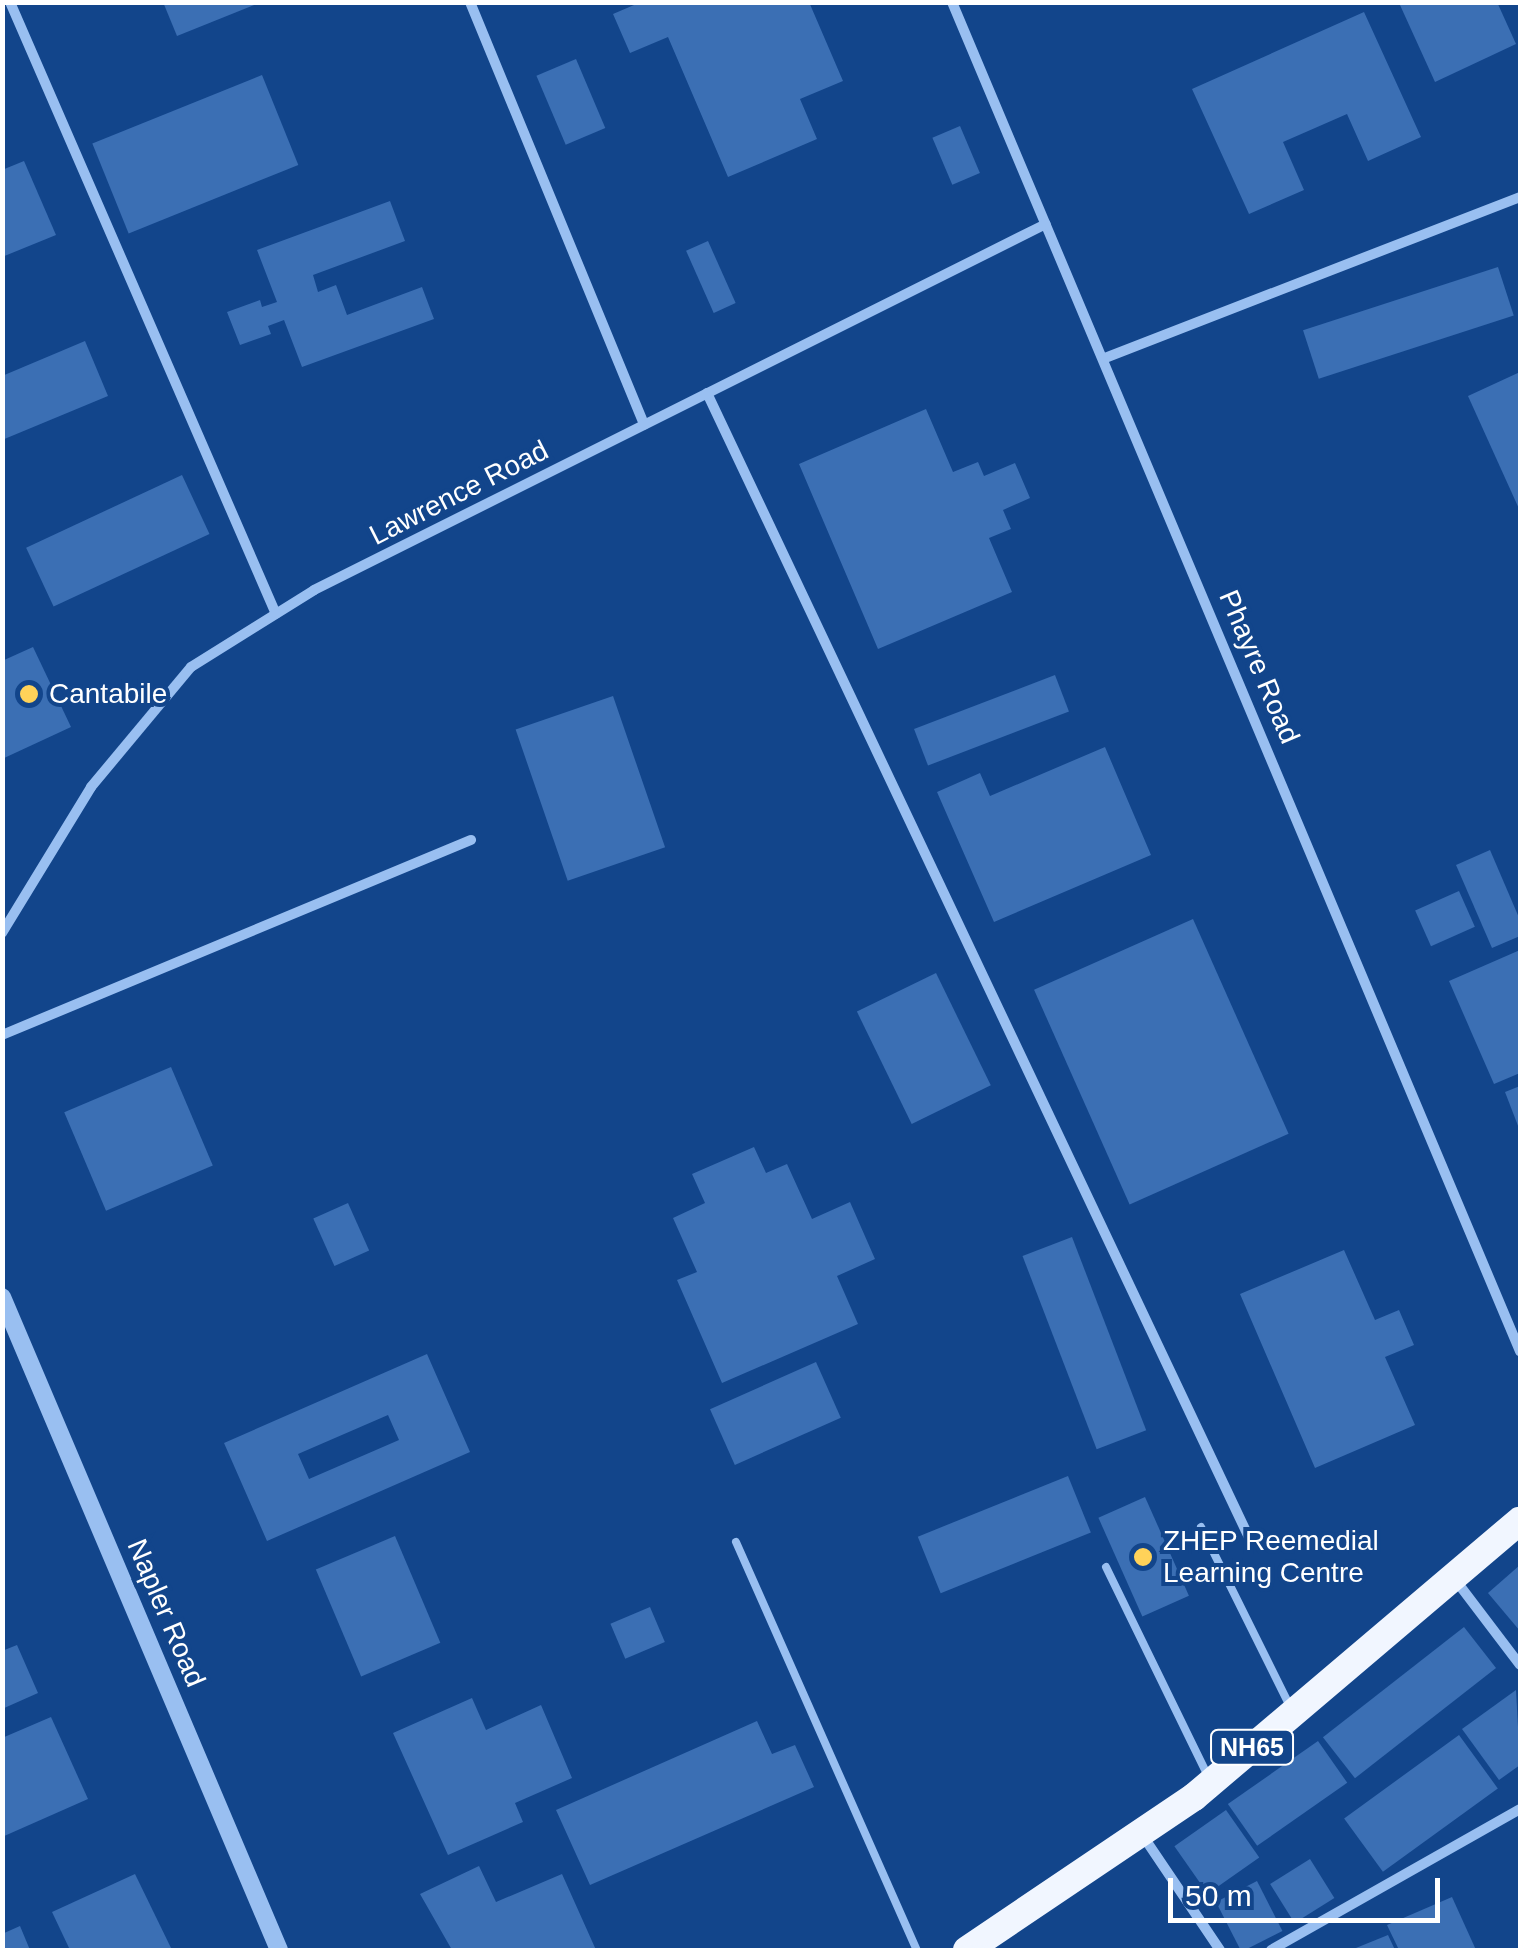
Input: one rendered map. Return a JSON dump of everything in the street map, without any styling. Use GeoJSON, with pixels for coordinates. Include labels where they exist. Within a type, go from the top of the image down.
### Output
{"type":"FeatureCollection","features":[{"type":"Feature","properties":{"kind":"highway","name":"NH65"},"geometry":{"type":"LineString","coordinates":[[966,1950],[1211,1782],[1520,1520]]}},
{"type":"Feature","properties":{"kind":"street"},"geometry":{"type":"LineString","coordinates":[[10,2],[276,614]]}},
{"type":"Feature","properties":{"kind":"street"},"geometry":{"type":"LineString","coordinates":[[470,2],[644,425]]}},
{"type":"Feature","properties":{"kind":"street","name":"Phayre Road"},"geometry":{"type":"LineString","coordinates":[[952,2],[1520,1351]]}},
{"type":"Feature","properties":{"kind":"street"},"geometry":{"type":"LineString","coordinates":[[1105,358],[1520,197]]}},
{"type":"Feature","properties":{"kind":"street","name":"Lawrence Road"},"geometry":{"type":"LineString","coordinates":[[2,933],[91,787],[191,667],[276,614],[1046,224]]}},
{"type":"Feature","properties":{"kind":"street"},"geometry":{"type":"LineString","coordinates":[[706,394],[1250,1542]]}},
{"type":"Feature","properties":{"kind":"street"},"geometry":{"type":"LineString","coordinates":[[2,1035],[471,840]]}},
{"type":"Feature","properties":{"kind":"street","name":"Napler Road"},"geometry":{"type":"LineString","coordinates":[[2,1296],[280,1950]]}},
{"type":"Feature","properties":{"kind":"street"},"geometry":{"type":"LineString","coordinates":[[1453,1577],[1520,1665]]}},
{"type":"Feature","properties":{"kind":"street"},"geometry":{"type":"LineString","coordinates":[[1271,1950],[1520,1809]]}},
{"type":"Feature","properties":{"kind":"street"},"geometry":{"type":"LineString","coordinates":[[1141,1832],[1220,1950]]}},
{"type":"Feature","properties":{"kind":"lane"},"geometry":{"type":"LineString","coordinates":[[1201,1527],[1293,1712]]}},
{"type":"Feature","properties":{"kind":"lane"},"geometry":{"type":"LineString","coordinates":[[736,1542],[917,1950]]}},
{"type":"Feature","properties":{"kind":"lane"},"geometry":{"type":"LineString","coordinates":[[1106,1567],[1211,1782]]}},
{"type":"Feature","properties":{"kind":"building"},"geometry":{"type":"Polygon","coordinates":[[[163,2],[259,2],[259,3],[177,36],[163,2]]]}},
{"type":"Feature","properties":{"kind":"building"},"geometry":{"type":"Polygon","coordinates":[[[641,2],[809,2],[843,81],[800,99],[817,139],[728,177],[668,37],[630,53],[613,14],[641,2]]]}},
{"type":"Feature","properties":{"kind":"building"},"geometry":{"type":"Polygon","coordinates":[[[1497,2],[1516,44],[1435,82],[1400,5],[1497,2]]]}},
{"type":"Feature","properties":{"kind":"building"},"geometry":{"type":"Polygon","coordinates":[[[1364,12],[1421,137],[1368,161],[1347,114],[1283,142],[1304,190],[1249,214],[1192,89],[1364,12]]]}},
{"type":"Feature","properties":{"kind":"building"},"geometry":{"type":"Polygon","coordinates":[[[576,59],[605,128],[566,145],[536,76],[576,59]]]}},
{"type":"Feature","properties":{"kind":"building"},"geometry":{"type":"Polygon","coordinates":[[[262,75],[298,165],[129,233],[92,144],[262,75]]]}},
{"type":"Feature","properties":{"kind":"building"},"geometry":{"type":"Polygon","coordinates":[[[960,126],[980,173],[952,185],[932,138],[960,126]]]}},
{"type":"Feature","properties":{"kind":"building"},"geometry":{"type":"Polygon","coordinates":[[[24,161],[56,235],[2,257],[2,170],[24,161]]]}},
{"type":"Feature","properties":{"kind":"building"},"geometry":{"type":"Polygon","coordinates":[[[390,201],[405,241],[313,275],[318,292],[336,285],[347,315],[422,287],[434,319],[302,367],[284,320],[268,326],[271,334],[240,345],[227,312],[260,300],[262,307],[277,302],[257,250],[390,201]]]}},
{"type":"Feature","properties":{"kind":"building"},"geometry":{"type":"Polygon","coordinates":[[[708,241],[736,303],[714,313],[686,251],[708,241]]]}},
{"type":"Feature","properties":{"kind":"building"},"geometry":{"type":"Polygon","coordinates":[[[1498,267],[1514,316],[1319,379],[1303,330],[1498,267]]]}},
{"type":"Feature","properties":{"kind":"building"},"geometry":{"type":"Polygon","coordinates":[[[85,341],[108,396],[2,440],[2,376],[85,341]]]}},
{"type":"Feature","properties":{"kind":"building"},"geometry":{"type":"Polygon","coordinates":[[[1520,372],[1520,511],[1468,396],[1520,372]]]}},
{"type":"Feature","properties":{"kind":"building"},"geometry":{"type":"Polygon","coordinates":[[[926,409],[953,472],[978,462],[984,476],[1015,463],[1030,498],[1003,510],[1011,529],[989,538],[1012,592],[878,649],[799,464],[926,409]]]}},
{"type":"Feature","properties":{"kind":"building"},"geometry":{"type":"Polygon","coordinates":[[[182,475],[209,534],[54,607],[26,548],[182,475]]]}},
{"type":"Feature","properties":{"kind":"building","name":"Cantabile"},"geometry":{"type":"Polygon","coordinates":[[[33,647],[71,727],[2,759],[2,661],[33,647]]]}},
{"type":"Feature","properties":{"kind":"building"},"geometry":{"type":"Polygon","coordinates":[[[1055,675],[1069,711],[928,766],[914,729],[1055,675]]]}},
{"type":"Feature","properties":{"kind":"building"},"geometry":{"type":"Polygon","coordinates":[[[613,696],[665,847],[568,881],[516,730],[613,696]]]}},
{"type":"Feature","properties":{"kind":"building"},"geometry":{"type":"Polygon","coordinates":[[[1105,747],[1151,855],[994,922],[937,792],[980,773],[990,796],[1105,747]]]}},
{"type":"Feature","properties":{"kind":"building"},"geometry":{"type":"Polygon","coordinates":[[[1490,850],[1520,920],[1520,936],[1492,948],[1456,865],[1490,850]]]}},
{"type":"Feature","properties":{"kind":"building"},"geometry":{"type":"Polygon","coordinates":[[[1459,891],[1475,927],[1431,946],[1415,911],[1459,891]]]}},
{"type":"Feature","properties":{"kind":"building"},"geometry":{"type":"Polygon","coordinates":[[[1193,919],[1289,1134],[1130,1204],[1034,990],[1193,919]]]}},
{"type":"Feature","properties":{"kind":"building"},"geometry":{"type":"Polygon","coordinates":[[[1520,950],[1520,1073],[1494,1084],[1449,981],[1520,950]]]}},
{"type":"Feature","properties":{"kind":"building"},"geometry":{"type":"Polygon","coordinates":[[[936,973],[991,1085],[912,1124],[857,1012],[936,973]]]}},
{"type":"Feature","properties":{"kind":"building"},"geometry":{"type":"Polygon","coordinates":[[[171,1067],[213,1165],[106,1211],[64,1112],[171,1067]]]}},
{"type":"Feature","properties":{"kind":"building"},"geometry":{"type":"Polygon","coordinates":[[[1520,1086],[1520,1131],[1505,1092],[1520,1086]]]}},
{"type":"Feature","properties":{"kind":"building"},"geometry":{"type":"Polygon","coordinates":[[[754,1147],[766,1173],[787,1164],[812,1219],[850,1202],[875,1259],[837,1276],[858,1324],[722,1383],[677,1280],[697,1272],[673,1218],[705,1203],[692,1174],[754,1147]]]}},
{"type":"Feature","properties":{"kind":"building"},"geometry":{"type":"Polygon","coordinates":[[[348,1203],[369,1251],[334,1266],[313,1218],[348,1203]]]}},
{"type":"Feature","properties":{"kind":"building"},"geometry":{"type":"Polygon","coordinates":[[[1072,1237],[1146,1430],[1097,1449],[1023,1256],[1072,1237]]]}},
{"type":"Feature","properties":{"kind":"building"},"geometry":{"type":"Polygon","coordinates":[[[1344,1250],[1375,1320],[1399,1310],[1414,1345],[1385,1357],[1415,1425],[1315,1468],[1240,1294],[1344,1250]]]}},
{"type":"Feature","properties":{"kind":"building"},"geometry":{"type":"Polygon","coordinates":[[[427,1354],[470,1452],[267,1541],[224,1443],[427,1354]],[[388,1415],[298,1454],[309,1479],[399,1440],[388,1415]]]}},
{"type":"Feature","properties":{"kind":"building"},"geometry":{"type":"Polygon","coordinates":[[[816,1362],[841,1418],[735,1465],[710,1409],[816,1362]]]}},
{"type":"Feature","properties":{"kind":"building"},"geometry":{"type":"Polygon","coordinates":[[[1068,1476],[1091,1533],[941,1593],[918,1537],[1068,1476]]]}},
{"type":"Feature","properties":{"kind":"building","name":"ZHEP Reemedial Learning Centre"},"geometry":{"type":"Polygon","coordinates":[[[1145,1497],[1189,1596],[1142,1616],[1098,1518],[1145,1497]]]}},
{"type":"Feature","properties":{"kind":"building"},"geometry":{"type":"Polygon","coordinates":[[[395,1536],[440,1643],[361,1676],[316,1570],[395,1536]]]}},
{"type":"Feature","properties":{"kind":"building"},"geometry":{"type":"Polygon","coordinates":[[[1520,1565],[1520,1631],[1488,1593],[1520,1565]]]}},
{"type":"Feature","properties":{"kind":"building"},"geometry":{"type":"Polygon","coordinates":[[[650,1607],[665,1642],[625,1659],[610,1624],[650,1607]]]}},
{"type":"Feature","properties":{"kind":"building"},"geometry":{"type":"Polygon","coordinates":[[[1464,1627],[1496,1668],[1355,1778],[1323,1737],[1464,1627]]]}},
{"type":"Feature","properties":{"kind":"building"},"geometry":{"type":"Polygon","coordinates":[[[17,1645],[38,1693],[2,1709],[2,1651],[17,1645]]]}},
{"type":"Feature","properties":{"kind":"building"},"geometry":{"type":"Polygon","coordinates":[[[1516,1690],[1520,1765],[1499,1780],[1462,1729],[1516,1690]]]}},
{"type":"Feature","properties":{"kind":"building"},"geometry":{"type":"Polygon","coordinates":[[[472,1698],[486,1730],[541,1705],[572,1778],[515,1803],[523,1822],[448,1855],[393,1733],[472,1698]]]}},
{"type":"Feature","properties":{"kind":"building"},"geometry":{"type":"Polygon","coordinates":[[[51,1717],[88,1799],[2,1837],[2,1738],[51,1717]]]}},
{"type":"Feature","properties":{"kind":"building"},"geometry":{"type":"Polygon","coordinates":[[[757,1721],[772,1754],[795,1745],[814,1787],[590,1885],[556,1810],[757,1721]]]}},
{"type":"Feature","properties":{"kind":"building"},"geometry":{"type":"Polygon","coordinates":[[[1459,1735],[1498,1788],[1383,1872],[1344,1818],[1459,1735]]]}},
{"type":"Feature","properties":{"kind":"building"},"geometry":{"type":"Polygon","coordinates":[[[1318,1741],[1347,1783],[1257,1846],[1228,1804],[1318,1741]]]}},
{"type":"Feature","properties":{"kind":"building"},"geometry":{"type":"Polygon","coordinates":[[[1226,1810],[1259,1858],[1208,1894],[1174,1846],[1226,1810]]]}},
{"type":"Feature","properties":{"kind":"building"},"geometry":{"type":"Polygon","coordinates":[[[1310,1859],[1334,1898],[1295,1923],[1270,1884],[1310,1859]]]}},
{"type":"Feature","properties":{"kind":"building"},"geometry":{"type":"Polygon","coordinates":[[[479,1866],[496,1902],[562,1874],[596,1950],[452,1950],[420,1894],[479,1866]]]}},
{"type":"Feature","properties":{"kind":"building"},"geometry":{"type":"Polygon","coordinates":[[[135,1874],[172,1950],[70,1950],[52,1912],[135,1874]]]}},
{"type":"Feature","properties":{"kind":"building"},"geometry":{"type":"Polygon","coordinates":[[[1257,1881],[1282,1931],[1241,1950],[1216,1902],[1257,1881]]]}},
{"type":"Feature","properties":{"kind":"building"},"geometry":{"type":"Polygon","coordinates":[[[1452,1897],[1476,1950],[1399,1950],[1387,1925],[1452,1897]]]}},
{"type":"Feature","properties":{"kind":"building"},"geometry":{"type":"Polygon","coordinates":[[[20,1926],[30,1950],[2,1950],[2,1934],[20,1926]]]}},
{"type":"Feature","properties":{"kind":"building"},"geometry":{"type":"Polygon","coordinates":[[[1388,1935],[1395,1950],[1351,1950],[1388,1935]]]}},
{"type":"Feature","properties":{"kind":"place","name":"Cantabile"},"geometry":{"type":"Point","coordinates":[29,694]}},
{"type":"Feature","properties":{"kind":"place","name":"ZHEP Reemedial Learning Centre"},"geometry":{"type":"Point","coordinates":[1143,1557]}}]}
